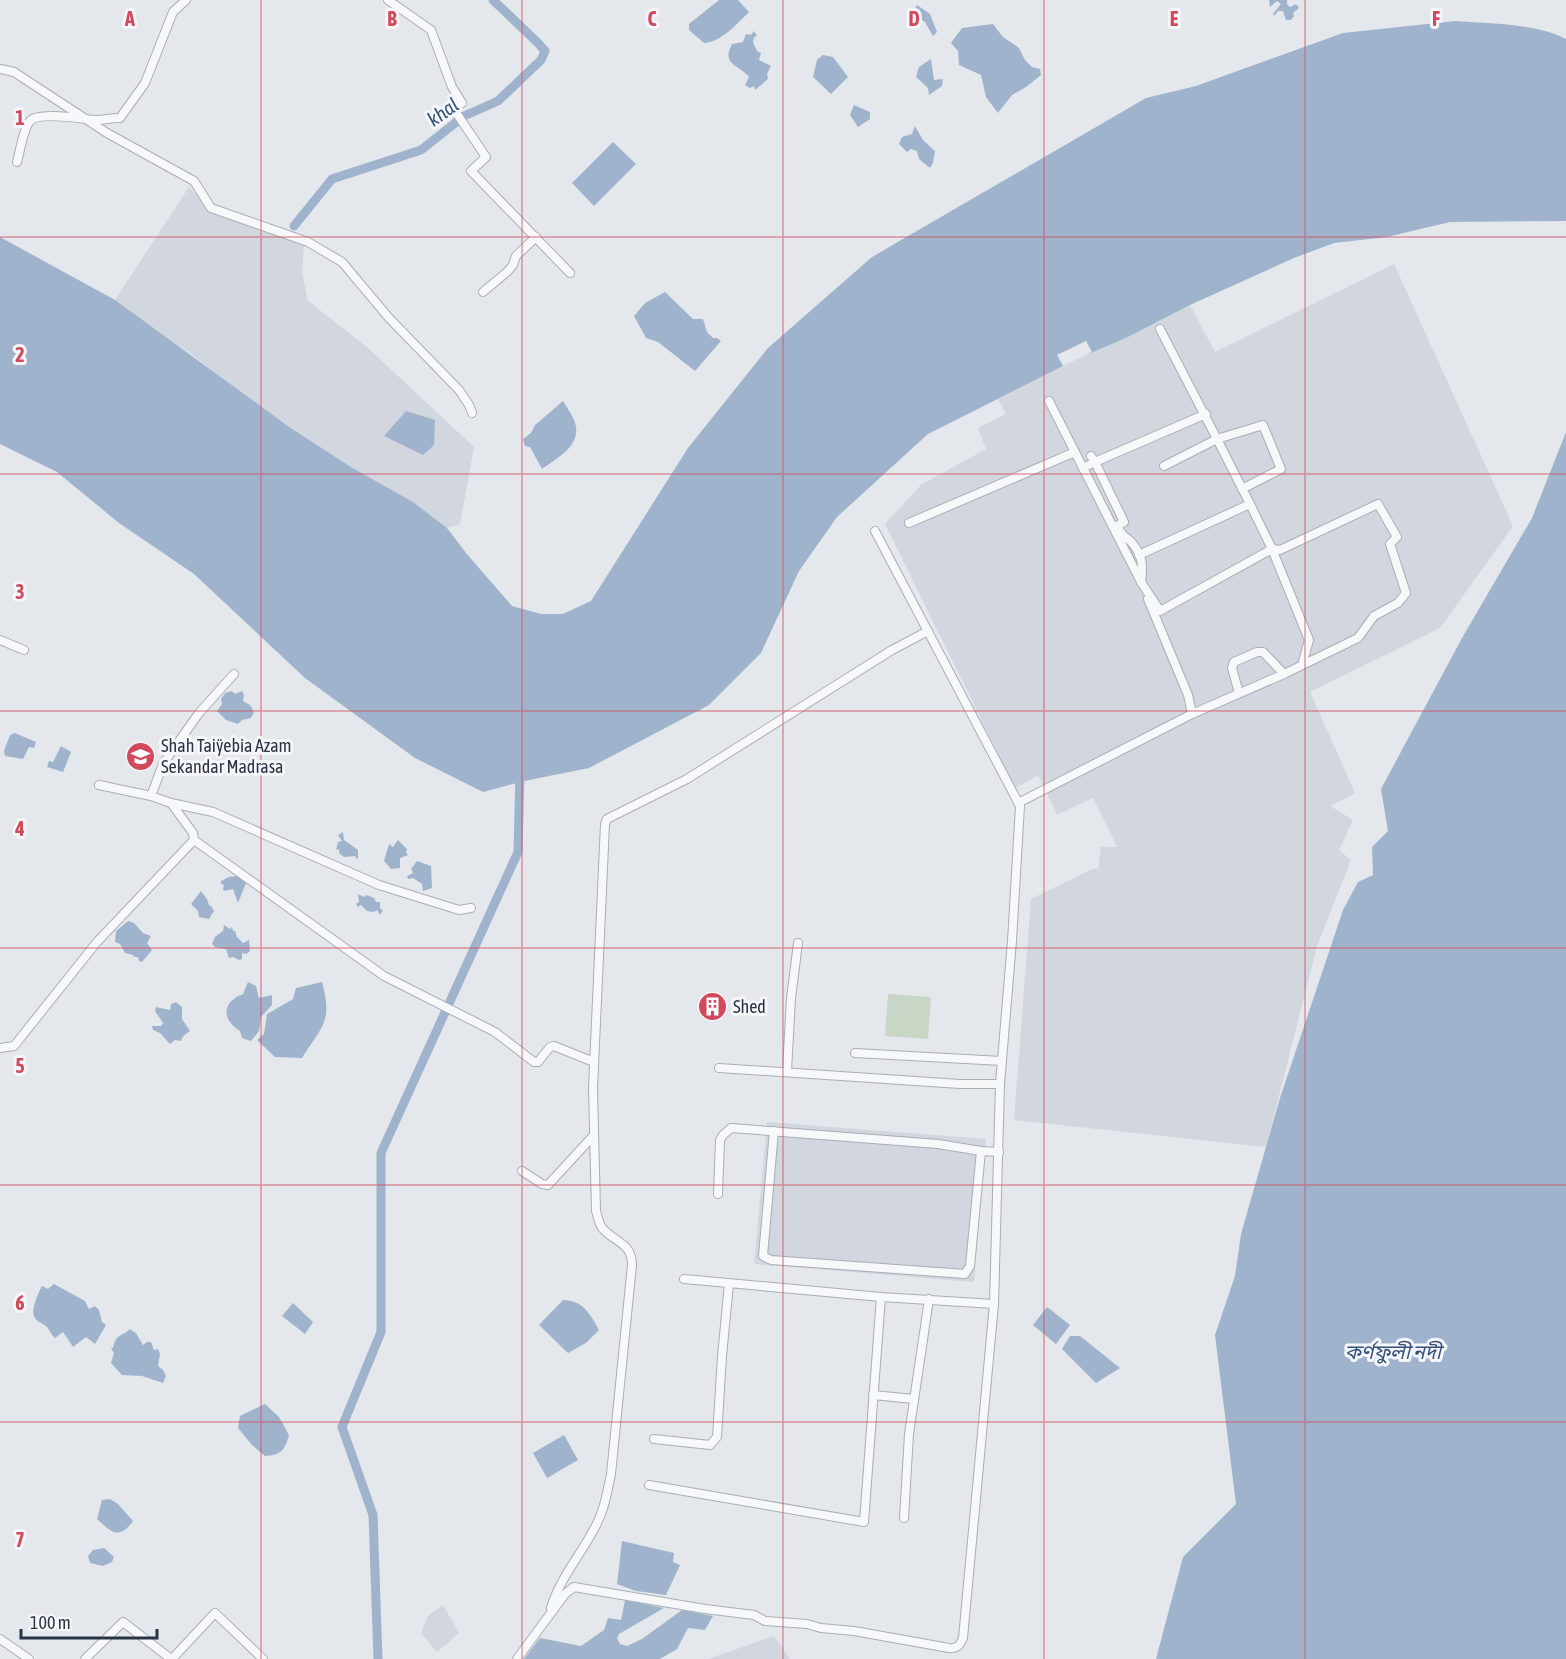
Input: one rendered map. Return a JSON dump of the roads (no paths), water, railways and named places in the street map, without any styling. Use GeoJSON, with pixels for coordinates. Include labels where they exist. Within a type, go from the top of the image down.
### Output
{"type":"FeatureCollection","features":[{"type":"Feature","properties":{"kind":"street"},"geometry":{"type":"LineString","coordinates":[[17,162],[30,121],[38,117],[80,117],[97,120],[120,118],[145,83],[173,12],[186,0]]}},
{"type":"Feature","properties":{"kind":"street"},"geometry":{"type":"LineString","coordinates":[[388,0],[426,26],[433,34],[452,87],[462,103],[453,108],[486,157],[471,171],[570,273]]}},
{"type":"Feature","properties":{"kind":"street"},"geometry":{"type":"LineString","coordinates":[[0,69],[14,72],[80,117],[194,181],[211,208],[308,242],[342,262],[389,318],[459,390],[472,413]]}},
{"type":"Feature","properties":{"kind":"street"},"geometry":{"type":"LineString","coordinates":[[483,292],[507,272],[516,256],[537,237]]}},
{"type":"Feature","properties":{"kind":"street"},"geometry":{"type":"LineString","coordinates":[[1160,329],[1206,414],[1272,549],[1309,640],[1302,665]]}},
{"type":"Feature","properties":{"kind":"street"},"geometry":{"type":"LineString","coordinates":[[1049,401],[1141,582],[1188,695],[1192,714]]}},
{"type":"Feature","properties":{"kind":"street"},"geometry":{"type":"LineString","coordinates":[[1083,468],[1093,459],[1206,414]]}},
{"type":"Feature","properties":{"kind":"street"},"geometry":{"type":"LineString","coordinates":[[1164,466],[1217,439],[1263,425],[1281,469],[1242,489]]}},
{"type":"Feature","properties":{"kind":"street"},"geometry":{"type":"LineString","coordinates":[[909,523],[1075,452]]}},
{"type":"Feature","properties":{"kind":"street"},"geometry":{"type":"LineString","coordinates":[[1018,803],[1192,714],[1284,674],[1358,638],[1374,616],[1398,603],[1406,593],[1390,544],[1397,537],[1378,504],[1280,550],[1272,549],[1160,611],[1141,582],[1144,564],[1132,542],[1122,537],[1117,526],[1124,522],[1093,459]]}},
{"type":"Feature","properties":{"kind":"street"},"geometry":{"type":"LineString","coordinates":[[1139,555],[1250,504]]}},
{"type":"Feature","properties":{"kind":"street"},"geometry":{"type":"LineString","coordinates":[[517,1659],[565,1593],[574,1587],[753,1615],[765,1621],[807,1624],[954,1648],[960,1645],[963,1638],[994,1304],[1000,1084],[1020,806],[875,531]]}},
{"type":"Feature","properties":{"kind":"street"},"geometry":{"type":"LineString","coordinates":[[549,1617],[560,1584],[595,1528],[604,1507],[611,1474],[632,1255],[602,1228],[596,1211],[594,1062],[605,824],[607,819],[687,778],[892,650],[928,631]]}},
{"type":"Feature","properties":{"kind":"street"},"geometry":{"type":"LineString","coordinates":[[0,640],[24,651]]}},
{"type":"Feature","properties":{"kind":"street"},"geometry":{"type":"LineString","coordinates":[[1239,693],[1232,668],[1234,662],[1257,652],[1263,652],[1284,674]]}},
{"type":"Feature","properties":{"kind":"street"},"geometry":{"type":"LineString","coordinates":[[151,795],[163,764],[199,713],[234,674]]}},
{"type":"Feature","properties":{"kind":"street"},"geometry":{"type":"LineString","coordinates":[[99,785],[151,795],[171,803],[213,812],[379,885],[459,910],[471,908]]}},
{"type":"Feature","properties":{"kind":"street"},"geometry":{"type":"LineString","coordinates":[[171,803],[193,833],[194,840],[384,976],[495,1032],[534,1062],[538,1062],[552,1046],[594,1062]]}},
{"type":"Feature","properties":{"kind":"street"},"geometry":{"type":"LineString","coordinates":[[0,1048],[14,1046],[97,942],[194,840]]}},
{"type":"Feature","properties":{"kind":"street"},"geometry":{"type":"LineString","coordinates":[[787,1071],[791,998],[798,943]]}},
{"type":"Feature","properties":{"kind":"street"},"geometry":{"type":"LineString","coordinates":[[855,1053],[1002,1061]]}},
{"type":"Feature","properties":{"kind":"street"},"geometry":{"type":"LineString","coordinates":[[719,1068],[960,1084],[1000,1084]]}},
{"type":"Feature","properties":{"kind":"street"},"geometry":{"type":"LineString","coordinates":[[718,1194],[720,1140],[731,1128],[938,1144],[999,1152]]}},
{"type":"Feature","properties":{"kind":"street"},"geometry":{"type":"LineString","coordinates":[[774,1131],[763,1256],[771,1260],[965,1274],[970,1266],[981,1151]]}},
{"type":"Feature","properties":{"kind":"street"},"geometry":{"type":"LineString","coordinates":[[522,1171],[542,1184],[548,1185],[594,1135]]}},
{"type":"Feature","properties":{"kind":"street"},"geometry":{"type":"LineString","coordinates":[[684,1279],[880,1297],[994,1304]]}},
{"type":"Feature","properties":{"kind":"street"},"geometry":{"type":"LineString","coordinates":[[654,1439],[710,1445],[717,1437],[729,1284]]}},
{"type":"Feature","properties":{"kind":"street"},"geometry":{"type":"LineString","coordinates":[[649,1485],[864,1522],[880,1297]]}},
{"type":"Feature","properties":{"kind":"street"},"geometry":{"type":"LineString","coordinates":[[904,1518],[909,1434],[929,1299]]}},
{"type":"Feature","properties":{"kind":"street"},"geometry":{"type":"LineString","coordinates":[[873,1395],[914,1399]]}},
{"type":"Feature","properties":{"kind":"street"},"geometry":{"type":"LineString","coordinates":[[85,1659],[123,1622],[172,1659],[215,1613],[263,1659]]}},
{"type":"Feature","properties":{"kind":"street"},"geometry":{"type":"LineString","coordinates":[[0,1639],[29,1659]]}},
{"type":"Feature","properties":{"kind":"water"},"geometry":{"type":"Polygon","coordinates":[[[719,0],[738,0],[749,12],[722,36],[704,43],[689,30],[689,24],[719,0]]]}},
{"type":"Feature","properties":{"kind":"water"},"geometry":{"type":"Polygon","coordinates":[[[1269,0],[1287,0],[1290,7],[1296,4],[1299,8],[1293,13],[1291,20],[1286,20],[1283,11],[1278,11],[1274,16],[1273,14],[1281,4],[1277,1],[1270,7],[1269,0]]]}},
{"type":"Feature","properties":{"kind":"water"},"geometry":{"type":"Polygon","coordinates":[[[917,5],[930,14],[937,32],[933,36],[925,22],[912,14],[917,5]]]}},
{"type":"Feature","properties":{"kind":"water"},"geometry":{"type":"Polygon","coordinates":[[[1455,21],[1528,27],[1566,39],[1566,221],[1450,222],[1387,237],[1334,243],[1294,258],[1190,305],[928,434],[837,517],[799,571],[761,653],[709,705],[589,768],[483,792],[415,758],[305,678],[194,574],[119,523],[57,472],[0,444],[0,237],[115,300],[288,426],[351,467],[413,502],[447,528],[512,606],[541,614],[563,614],[591,601],[688,448],[768,348],[872,257],[1146,98],[1196,86],[1343,33],[1455,21]]]}},
{"type":"Feature","properties":{"kind":"water"},"geometry":{"type":"Polygon","coordinates":[[[993,24],[1003,37],[1019,48],[1025,60],[1032,67],[1040,69],[1041,75],[1012,95],[998,113],[986,97],[981,75],[959,65],[958,51],[951,43],[962,28],[993,24]]]}},
{"type":"Feature","properties":{"kind":"water"},"geometry":{"type":"Polygon","coordinates":[[[754,31],[757,36],[754,37],[753,42],[757,51],[761,53],[759,60],[771,66],[767,74],[768,79],[755,90],[754,86],[750,88],[745,85],[749,77],[732,64],[728,56],[732,44],[743,42],[746,34],[751,35],[754,31]]]}},
{"type":"Feature","properties":{"kind":"water"},"geometry":{"type":"Polygon","coordinates":[[[823,55],[833,57],[848,77],[831,94],[813,77],[817,60],[823,55]]]}},
{"type":"Feature","properties":{"kind":"water"},"geometry":{"type":"Polygon","coordinates":[[[931,59],[934,80],[943,79],[942,86],[929,95],[928,88],[916,77],[919,67],[931,59]]]}},
{"type":"Feature","properties":{"kind":"water"},"geometry":{"type":"Polygon","coordinates":[[[854,105],[870,112],[870,119],[858,127],[850,115],[854,105]]]}},
{"type":"Feature","properties":{"kind":"water"},"geometry":{"type":"Polygon","coordinates":[[[915,126],[923,140],[935,151],[930,168],[919,159],[917,151],[911,149],[907,152],[899,144],[902,137],[912,134],[915,126]]]}},
{"type":"Feature","properties":{"kind":"water"},"geometry":{"type":"Polygon","coordinates":[[[613,142],[636,164],[594,206],[572,183],[613,142]]]}},
{"type":"Feature","properties":{"kind":"water"},"geometry":{"type":"Polygon","coordinates":[[[665,292],[693,319],[703,319],[707,332],[713,338],[721,341],[695,371],[658,342],[646,338],[634,316],[645,303],[665,292]]]}},
{"type":"Feature","properties":{"kind":"water"},"geometry":{"type":"Polygon","coordinates":[[[563,401],[576,427],[574,441],[560,457],[542,469],[530,447],[525,446],[523,439],[531,433],[535,425],[563,401]]]}},
{"type":"Feature","properties":{"kind":"water"},"geometry":{"type":"Polygon","coordinates":[[[406,411],[435,420],[434,445],[423,455],[384,436],[406,411]]]}},
{"type":"Feature","properties":{"kind":"water","name":"কর্ণফুলী নদী"},"geometry":{"type":"Polygon","coordinates":[[[1566,432],[1566,1659],[1156,1659],[1183,1557],[1236,1504],[1215,1335],[1235,1276],[1241,1234],[1280,1098],[1343,910],[1358,882],[1373,875],[1372,847],[1388,831],[1381,789],[1462,638],[1532,518],[1566,432]]]}},
{"type":"Feature","properties":{"kind":"water"},"geometry":{"type":"Polygon","coordinates":[[[232,691],[235,694],[242,691],[243,701],[250,705],[254,712],[251,718],[242,720],[238,724],[226,720],[217,711],[225,693],[232,691]]]}},
{"type":"Feature","properties":{"kind":"water"},"geometry":{"type":"Polygon","coordinates":[[[15,733],[36,742],[34,748],[29,747],[23,759],[5,756],[4,751],[10,735],[15,733]]]}},
{"type":"Feature","properties":{"kind":"water"},"geometry":{"type":"Polygon","coordinates":[[[61,746],[71,752],[63,772],[47,767],[49,761],[53,762],[61,746]]]}},
{"type":"Feature","properties":{"kind":"water"},"geometry":{"type":"Polygon","coordinates":[[[343,832],[344,840],[358,850],[358,860],[355,856],[344,857],[339,853],[339,849],[336,850],[338,842],[342,841],[338,835],[343,832]]]}},
{"type":"Feature","properties":{"kind":"water"},"geometry":{"type":"Polygon","coordinates":[[[398,840],[407,849],[408,855],[400,858],[400,868],[391,869],[384,861],[389,844],[393,847],[398,840]]]}},
{"type":"Feature","properties":{"kind":"water"},"geometry":{"type":"Polygon","coordinates":[[[417,861],[431,866],[432,888],[423,891],[422,884],[413,878],[408,879],[407,876],[413,873],[411,869],[417,861]]]}},
{"type":"Feature","properties":{"kind":"water"},"geometry":{"type":"Polygon","coordinates":[[[236,873],[246,883],[238,903],[233,889],[224,891],[224,885],[221,884],[221,881],[236,876],[236,873]]]}},
{"type":"Feature","properties":{"kind":"water"},"geometry":{"type":"Polygon","coordinates":[[[201,891],[214,911],[209,919],[199,917],[198,911],[191,904],[201,891]]]}},
{"type":"Feature","properties":{"kind":"water"},"geometry":{"type":"Polygon","coordinates":[[[358,894],[380,902],[380,909],[383,910],[380,915],[377,910],[367,911],[361,905],[358,907],[356,904],[359,902],[358,894]]]}},
{"type":"Feature","properties":{"kind":"water"},"geometry":{"type":"Polygon","coordinates":[[[128,921],[134,923],[143,933],[151,936],[147,943],[152,950],[142,962],[138,957],[125,953],[120,944],[115,942],[116,931],[128,921]]]}},
{"type":"Feature","properties":{"kind":"water"},"geometry":{"type":"Polygon","coordinates":[[[224,925],[230,929],[232,927],[243,943],[249,940],[250,951],[246,954],[242,953],[242,959],[229,958],[226,949],[215,947],[212,944],[215,937],[223,931],[224,925]]]}},
{"type":"Feature","properties":{"kind":"water"},"geometry":{"type":"Polygon","coordinates":[[[248,982],[256,986],[259,998],[272,995],[272,1005],[261,1017],[259,1031],[251,1041],[242,1038],[240,1031],[230,1021],[226,1011],[231,1001],[243,994],[248,982]]]}},
{"type":"Feature","properties":{"kind":"water"},"geometry":{"type":"Polygon","coordinates":[[[322,982],[326,1015],[320,1030],[302,1058],[275,1057],[257,1040],[264,1034],[267,1014],[293,999],[296,988],[322,982]]]}},
{"type":"Feature","properties":{"kind":"water"},"geometry":{"type":"Polygon","coordinates":[[[176,1002],[182,1007],[182,1019],[190,1031],[183,1036],[181,1041],[175,1040],[170,1044],[160,1033],[153,1030],[152,1026],[161,1026],[163,1023],[155,1011],[156,1007],[170,1010],[171,1004],[176,1002]]]}},
{"type":"Feature","properties":{"kind":"water"},"geometry":{"type":"Polygon","coordinates":[[[54,1284],[85,1301],[89,1309],[95,1306],[99,1310],[102,1322],[106,1325],[95,1344],[86,1337],[73,1347],[63,1332],[55,1338],[47,1327],[36,1319],[34,1306],[42,1286],[48,1289],[54,1284]]]}},
{"type":"Feature","properties":{"kind":"water"},"geometry":{"type":"Polygon","coordinates":[[[563,1300],[581,1305],[589,1313],[599,1330],[586,1343],[568,1353],[539,1325],[563,1300]]]}},
{"type":"Feature","properties":{"kind":"water"},"geometry":{"type":"Polygon","coordinates":[[[293,1303],[313,1322],[305,1334],[282,1316],[293,1303]]]}},
{"type":"Feature","properties":{"kind":"water"},"geometry":{"type":"Polygon","coordinates":[[[1047,1307],[1070,1325],[1056,1344],[1033,1325],[1047,1307]]]}},
{"type":"Feature","properties":{"kind":"water"},"geometry":{"type":"Polygon","coordinates":[[[130,1329],[136,1333],[143,1345],[151,1342],[154,1350],[158,1349],[160,1354],[158,1366],[166,1376],[163,1383],[142,1376],[122,1375],[111,1363],[114,1353],[111,1348],[118,1338],[130,1329]]]}},
{"type":"Feature","properties":{"kind":"water"},"geometry":{"type":"Polygon","coordinates":[[[1070,1336],[1080,1336],[1120,1368],[1096,1383],[1062,1349],[1070,1336]]]}},
{"type":"Feature","properties":{"kind":"water"},"geometry":{"type":"Polygon","coordinates":[[[265,1404],[279,1417],[289,1435],[282,1451],[265,1456],[238,1428],[240,1416],[265,1404]]]}},
{"type":"Feature","properties":{"kind":"water"},"geometry":{"type":"Polygon","coordinates":[[[564,1435],[578,1460],[547,1478],[533,1453],[564,1435]]]}},
{"type":"Feature","properties":{"kind":"water"},"geometry":{"type":"Polygon","coordinates":[[[110,1499],[118,1504],[133,1521],[124,1531],[111,1531],[97,1519],[102,1500],[110,1499]]]}},
{"type":"Feature","properties":{"kind":"water"},"geometry":{"type":"Polygon","coordinates":[[[622,1541],[674,1553],[673,1562],[680,1565],[666,1595],[636,1591],[617,1584],[622,1541]]]}},
{"type":"Feature","properties":{"kind":"water"},"geometry":{"type":"Polygon","coordinates":[[[104,1548],[114,1557],[112,1562],[103,1566],[90,1563],[88,1556],[93,1550],[104,1548]]]}},
{"type":"Feature","properties":{"kind":"water"},"geometry":{"type":"Polygon","coordinates":[[[625,1600],[664,1608],[619,1634],[617,1638],[620,1644],[627,1646],[642,1639],[682,1610],[713,1616],[705,1630],[688,1628],[677,1649],[660,1659],[524,1659],[540,1638],[581,1646],[604,1630],[608,1618],[621,1620],[625,1600]]]}},
{"type":"Feature","properties":{"kind":"waterway","name":"khal"},"geometry":{"type":"LineString","coordinates":[[294,226],[332,179],[421,150],[464,116],[498,101],[541,60],[545,51],[493,0]]}},
{"type":"Feature","properties":{"kind":"waterway"},"geometry":{"type":"LineString","coordinates":[[378,1659],[373,1515],[342,1427],[381,1332],[381,1153],[518,852],[520,771]]}},
{"type":"Feature","properties":{"kind":"place","name":"Shah Taiÿebia Azam Sekandar Madrasa"},"geometry":{"type":"Point","coordinates":[140,756]}},
{"type":"Feature","properties":{"kind":"place","name":"Shed"},"geometry":{"type":"Point","coordinates":[712,1007]}}]}
